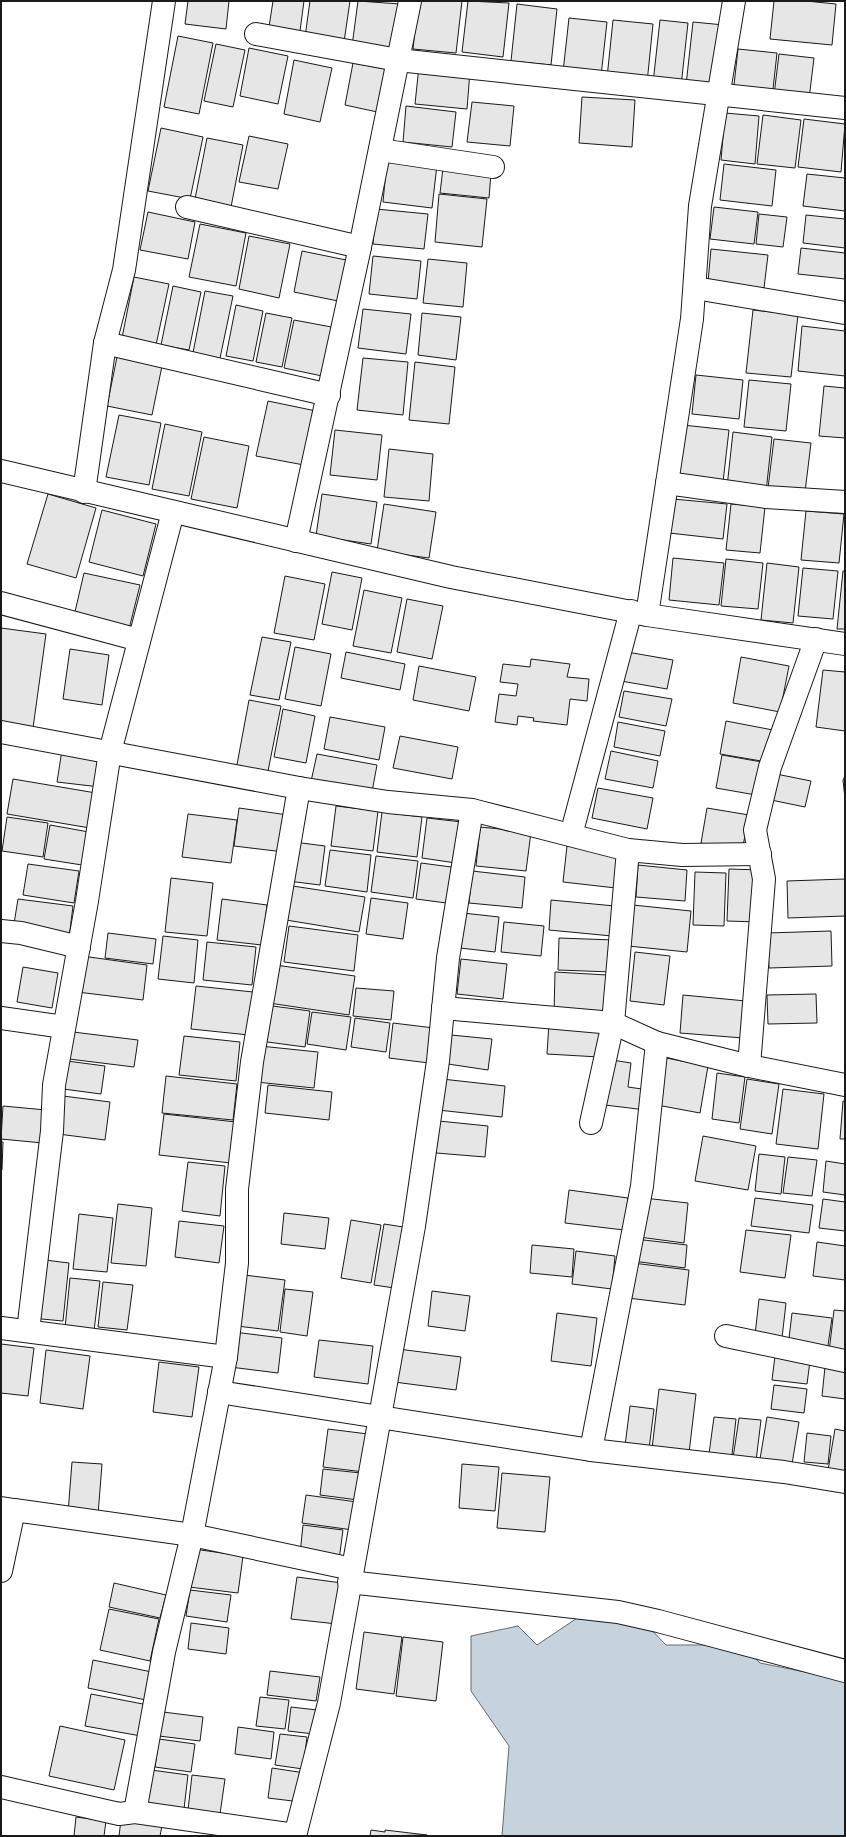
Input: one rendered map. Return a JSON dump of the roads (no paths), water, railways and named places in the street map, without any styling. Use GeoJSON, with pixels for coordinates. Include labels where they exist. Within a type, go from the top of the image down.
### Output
{"type":"FeatureCollection","features":[{"type":"Feature","properties":{"kind":"street"},"geometry":{"type":"LineString","coordinates":[[84,492],[105,343],[124,270],[164,1]]}},
{"type":"Feature","properties":{"kind":"street"},"geometry":{"type":"LineString","coordinates":[[296,541],[329,395],[410,1]]}},
{"type":"Feature","properties":{"kind":"street"},"geometry":{"type":"LineString","coordinates":[[571,835],[639,613],[667,483],[692,319],[700,206],[734,1]]}},
{"type":"Feature","properties":{"kind":"street"},"geometry":{"type":"LineString","coordinates":[[256,34],[398,60],[719,96],[845,108]]}},
{"type":"Feature","properties":{"kind":"street"},"geometry":{"type":"LineString","coordinates":[[380,150],[493,167]]}},
{"type":"Feature","properties":{"kind":"street"},"geometry":{"type":"LineString","coordinates":[[187,207],[360,247]]}},
{"type":"Feature","properties":{"kind":"street"},"geometry":{"type":"LineString","coordinates":[[695,288],[845,314]]}},
{"type":"Feature","properties":{"kind":"street"},"geometry":{"type":"LineString","coordinates":[[105,343],[329,395]]}},
{"type":"Feature","properties":{"kind":"street"},"geometry":{"type":"LineString","coordinates":[[1,471],[84,492],[451,577],[639,613],[845,644]]}},
{"type":"Feature","properties":{"kind":"street"},"geometry":{"type":"LineString","coordinates":[[667,483],[766,497],[845,502]]}},
{"type":"Feature","properties":{"kind":"street"},"geometry":{"type":"LineString","coordinates":[[28,1331],[52,1131],[54,1085],[79,948],[110,752],[173,512]]}},
{"type":"Feature","properties":{"kind":"street"},"geometry":{"type":"LineString","coordinates":[[1,603],[139,640]]}},
{"type":"Feature","properties":{"kind":"street"},"geometry":{"type":"LineString","coordinates":[[749,1066],[764,886],[755,830],[770,767],[816,639]]}},
{"type":"Feature","properties":{"kind":"street"},"geometry":{"type":"LineString","coordinates":[[1,732],[299,788],[388,802],[472,810],[628,850],[682,855],[760,854]]}},
{"type":"Feature","properties":{"kind":"street"},"geometry":{"type":"LineString","coordinates":[[135,1812],[164,1652],[192,1535],[226,1357],[237,1263],[237,1189],[252,1062],[299,788]]}},
{"type":"Feature","properties":{"kind":"street"},"geometry":{"type":"LineString","coordinates":[[1,1787],[119,1814],[135,1812],[295,1835],[329,1703],[350,1576],[414,1226],[438,1061],[448,958],[472,810]]}},
{"type":"Feature","properties":{"kind":"street"},"geometry":{"type":"LineString","coordinates":[[591,1123],[613,1023],[628,850]]}},
{"type":"Feature","properties":{"kind":"street"},"geometry":{"type":"LineString","coordinates":[[1,931],[22,934],[79,948]]}},
{"type":"Feature","properties":{"kind":"street"},"geometry":{"type":"LineString","coordinates":[[443,1008],[613,1023],[657,1043],[749,1066],[845,1085]]}},
{"type":"Feature","properties":{"kind":"street"},"geometry":{"type":"LineString","coordinates":[[1,1018],[64,1027]]}},
{"type":"Feature","properties":{"kind":"street"},"geometry":{"type":"LineString","coordinates":[[591,1450],[642,1186],[657,1043]]}},
{"type":"Feature","properties":{"kind":"street"},"geometry":{"type":"LineString","coordinates":[[1,1328],[226,1357]]}},
{"type":"Feature","properties":{"kind":"street"},"geometry":{"type":"LineString","coordinates":[[726,1336],[845,1361]]}},
{"type":"Feature","properties":{"kind":"street"},"geometry":{"type":"LineString","coordinates":[[219,1392],[591,1450],[784,1472],[845,1482]]}},
{"type":"Feature","properties":{"kind":"street"},"geometry":{"type":"LineString","coordinates":[[1,1571],[8,1509],[192,1535],[350,1576],[618,1612],[658,1621],[845,1671]]}}]}
